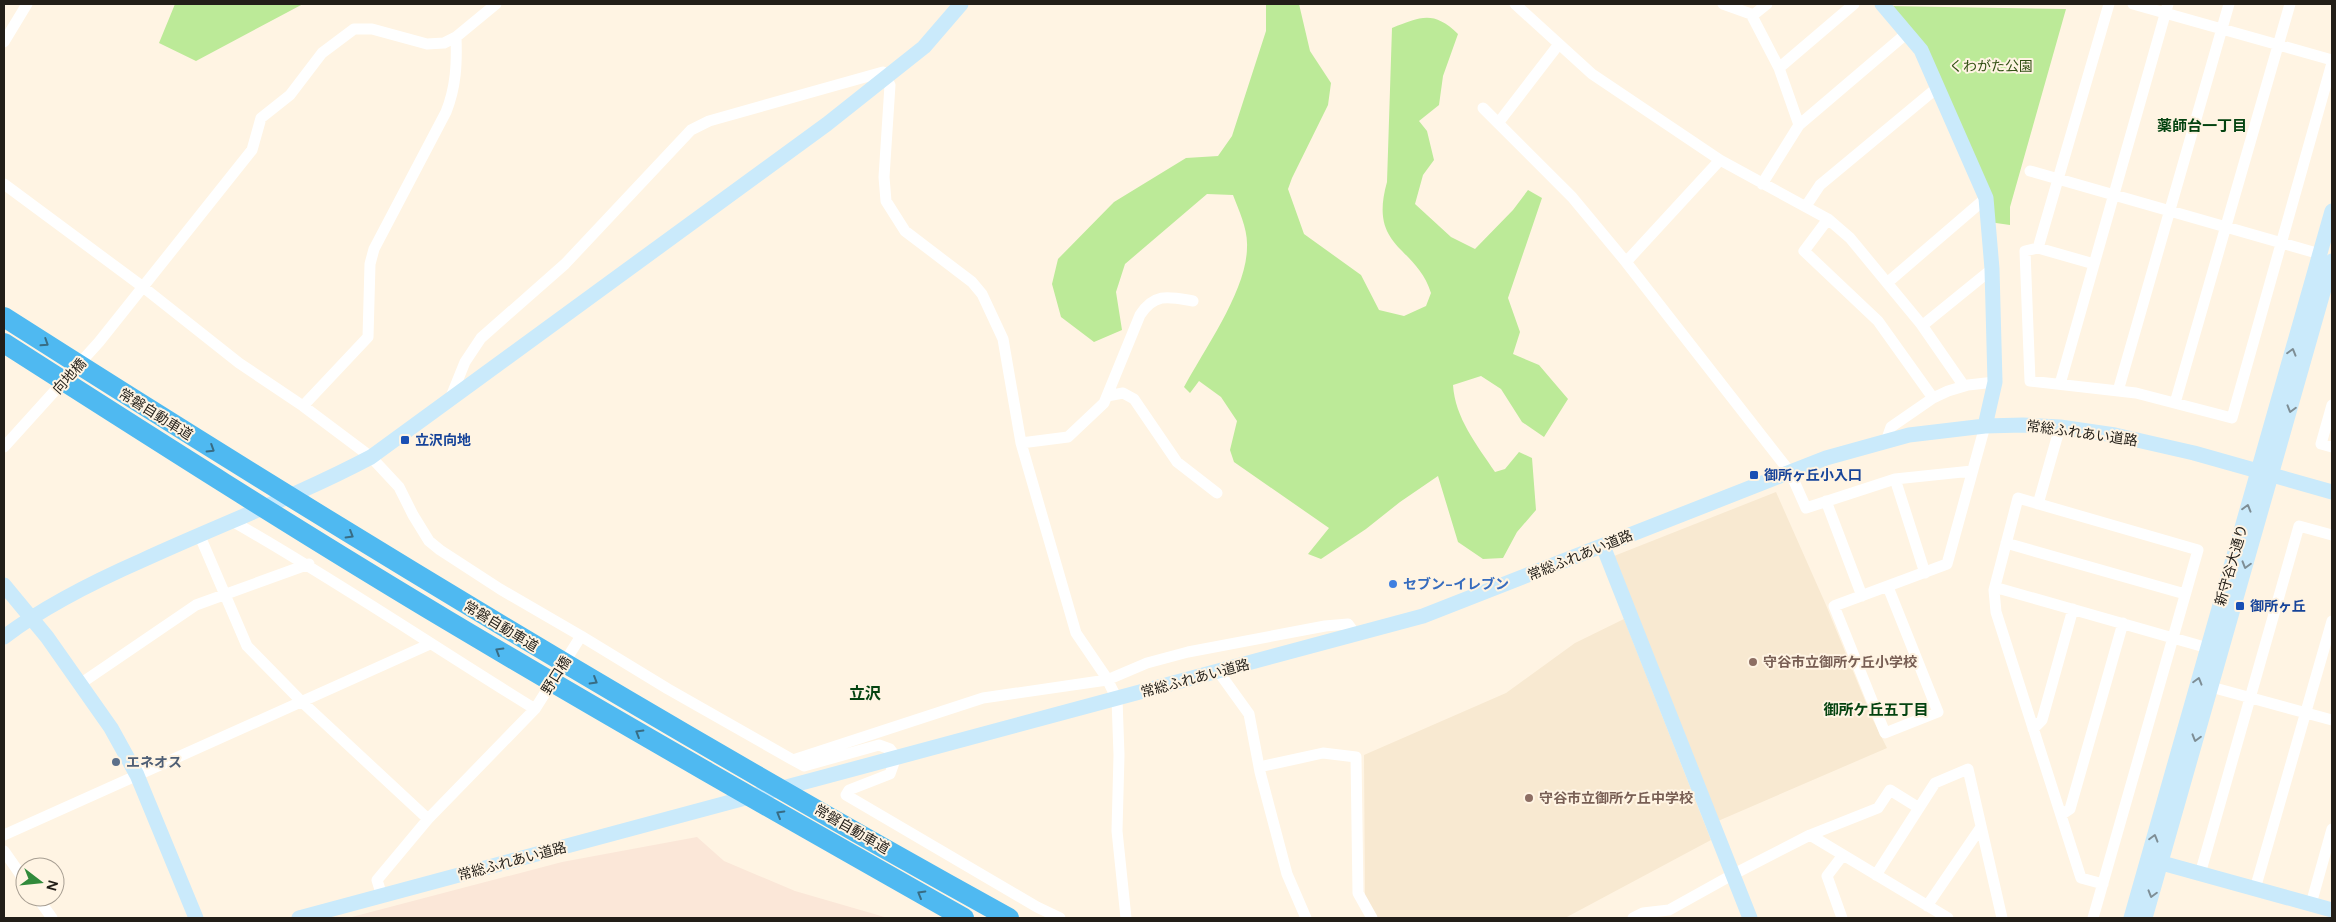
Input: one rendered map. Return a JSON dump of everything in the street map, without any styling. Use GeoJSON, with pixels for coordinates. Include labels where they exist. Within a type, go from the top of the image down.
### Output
{"type":"FeatureCollection","features":[{"type":"Feature","properties":{"kind":"highway","name":"常磐自動車道"},"geometry":{"type":"LineString","coordinates":[[4,317],[264,482],[458,600],[681,732],[1009,918]]}},
{"type":"Feature","properties":{"kind":"highway","name":"常磐自動車道"},"geometry":{"type":"LineString","coordinates":[[4,343],[251,500],[447,620],[670,752],[964,918]]}},
{"type":"Feature","properties":{"kind":"street"},"geometry":{"type":"LineString","coordinates":[[4,42],[27,4]]}},
{"type":"Feature","properties":{"kind":"street"},"geometry":{"type":"LineString","coordinates":[[304,406],[368,337],[370,264],[374,249],[446,112],[454,93],[457,69],[456,37],[496,4]]}},
{"type":"Feature","properties":{"kind":"street"},"geometry":{"type":"LineString","coordinates":[[4,636],[31,617],[76,592],[199,534],[308,488],[371,458],[827,124],[924,47],[961,4]]}},
{"type":"Feature","properties":{"kind":"street"},"geometry":{"type":"LineString","coordinates":[[1515,4],[1592,74],[1720,160],[1806,206],[1828,220],[1850,238],[1923,325],[1964,386]]}},
{"type":"Feature","properties":{"kind":"street"},"geometry":{"type":"LineString","coordinates":[[1723,4],[1752,16],[1778,68],[1799,125]]}},
{"type":"Feature","properties":{"kind":"street"},"geometry":{"type":"LineString","coordinates":[[1752,16],[1767,4]]}},
{"type":"Feature","properties":{"kind":"street"},"geometry":{"type":"LineString","coordinates":[[1778,68],[1854,4]]}},
{"type":"Feature","properties":{"kind":"street"},"geometry":{"type":"LineString","coordinates":[[1882,4],[1920,50],[1986,198],[1992,269],[1996,382],[1947,564],[1834,606],[1885,734],[1938,712],[1888,587]]}},
{"type":"Feature","properties":{"kind":"street"},"geometry":{"type":"LineString","coordinates":[[2038,248],[2109,4]]}},
{"type":"Feature","properties":{"kind":"street"},"geometry":{"type":"LineString","coordinates":[[2094,264],[2038,248],[2025,251],[2030,381],[2118,391],[2232,418],[2332,62],[2222,29],[2167,8],[2133,4]]}},
{"type":"Feature","properties":{"kind":"street"},"geometry":{"type":"LineString","coordinates":[[2118,391],[2229,4]]}},
{"type":"Feature","properties":{"kind":"street"},"geometry":{"type":"LineString","coordinates":[[2175,403],[2290,4]]}},
{"type":"Feature","properties":{"kind":"street"},"geometry":{"type":"LineString","coordinates":[[2060,384],[2167,8]]}},
{"type":"Feature","properties":{"kind":"street","name":"向地橋"},"geometry":{"type":"LineString","coordinates":[[4,447],[99,342],[252,150],[261,118],[290,96],[322,53],[354,29],[372,29],[427,44],[444,43],[456,37]]}},
{"type":"Feature","properties":{"kind":"street"},"geometry":{"type":"LineString","coordinates":[[1762,184],[1799,125],[1907,33]]}},
{"type":"Feature","properties":{"kind":"street"},"geometry":{"type":"LineString","coordinates":[[1499,122],[1559,44]]}},
{"type":"Feature","properties":{"kind":"street"},"geometry":{"type":"LineString","coordinates":[[450,400],[465,362],[481,338],[565,264],[691,130],[709,121],[883,72],[890,84],[884,177],[886,200],[905,232],[972,282],[982,294],[1003,339],[1021,443],[1076,634],[1107,680],[1117,699],[1119,754],[1117,830],[1126,918]]}},
{"type":"Feature","properties":{"kind":"street"},"geometry":{"type":"LineString","coordinates":[[1806,206],[1820,185],[1938,87]]}},
{"type":"Feature","properties":{"kind":"street"},"geometry":{"type":"LineString","coordinates":[[1483,108],[1572,197],[1626,262],[1790,472],[1806,508],[1896,479],[1972,471]]}},
{"type":"Feature","properties":{"kind":"street"},"geometry":{"type":"LineString","coordinates":[[1626,262],[1720,160]]}},
{"type":"Feature","properties":{"kind":"street"},"geometry":{"type":"LineString","coordinates":[[2030,171],[2281,242],[2326,257]]}},
{"type":"Feature","properties":{"kind":"street"},"geometry":{"type":"LineString","coordinates":[[4,184],[143,287],[240,363],[304,406],[371,458],[399,487],[425,534],[440,550],[579,638],[804,766],[878,746],[890,749],[896,757],[890,774],[849,790],[846,795],[1037,907],[1060,918]]}},
{"type":"Feature","properties":{"kind":"street"},"geometry":{"type":"LineString","coordinates":[[1887,282],[1986,198]]}},
{"type":"Feature","properties":{"kind":"street","name":"新守谷大通り"},"geometry":{"type":"LineString","coordinates":[[2131,918],[2154,861],[2211,687],[2265,474],[2326,257],[2332,211]]}},
{"type":"Feature","properties":{"kind":"street"},"geometry":{"type":"LineString","coordinates":[[1828,220],[1804,251],[1878,321],[1933,398]]}},
{"type":"Feature","properties":{"kind":"street"},"geometry":{"type":"LineString","coordinates":[[1923,325],[1992,269]]}},
{"type":"Feature","properties":{"kind":"street"},"geometry":{"type":"LineString","coordinates":[[1021,443],[1068,437],[1104,403],[1140,314],[1147,304],[1158,298],[1193,301]]}},
{"type":"Feature","properties":{"kind":"street"},"geometry":{"type":"LineString","coordinates":[[1886,441],[1891,427],[1933,398],[1964,386],[1996,382]]}},
{"type":"Feature","properties":{"kind":"street"},"geometry":{"type":"LineString","coordinates":[[1107,396],[1123,393],[1134,399],[1177,462],[1217,493]]}},
{"type":"Feature","properties":{"kind":"street"},"geometry":{"type":"LineString","coordinates":[[2332,405],[2321,444],[2332,447]]}},
{"type":"Feature","properties":{"kind":"street","name":"常総ふれあい道路"},"geometry":{"type":"LineString","coordinates":[[299,918],[1423,616],[1790,472],[1848,451],[1886,441],[1944,430],[1985,426],[2023,425],[2060,427],[2155,444],[2332,492]]}},
{"type":"Feature","properties":{"kind":"street"},"geometry":{"type":"LineString","coordinates":[[2038,504],[2060,427]]}},
{"type":"Feature","properties":{"kind":"street","name":"新守谷大通り"},"geometry":{"type":"LineString","coordinates":[[2145,918],[2154,861],[2208,648],[2265,474]]}},
{"type":"Feature","properties":{"kind":"street"},"geometry":{"type":"LineString","coordinates":[[1896,479],[1925,573]]}},
{"type":"Feature","properties":{"kind":"street"},"geometry":{"type":"LineString","coordinates":[[2093,918],[2103,884],[2173,638],[2185,594],[2198,550],[2018,498],[1994,590],[1996,612],[2081,878],[2103,884]]}},
{"type":"Feature","properties":{"kind":"street"},"geometry":{"type":"LineString","coordinates":[[1826,501],[1862,596]]}},
{"type":"Feature","properties":{"kind":"street"},"geometry":{"type":"LineString","coordinates":[[238,518],[430,644],[535,709]]}},
{"type":"Feature","properties":{"kind":"street"},"geometry":{"type":"LineString","coordinates":[[2200,874],[2299,526],[2332,535]]}},
{"type":"Feature","properties":{"kind":"street"},"geometry":{"type":"LineString","coordinates":[[199,534],[246,646],[301,701],[428,819]]}},
{"type":"Feature","properties":{"kind":"street"},"geometry":{"type":"LineString","coordinates":[[2006,542],[2185,594]]}},
{"type":"Feature","properties":{"kind":"street"},"geometry":{"type":"LineString","coordinates":[[1603,546],[1750,918]]}},
{"type":"Feature","properties":{"kind":"street"},"geometry":{"type":"LineString","coordinates":[[80,684],[196,605],[309,564]]}},
{"type":"Feature","properties":{"kind":"street"},"geometry":{"type":"LineString","coordinates":[[4,586],[31,617],[111,728],[137,775],[196,918]]}},
{"type":"Feature","properties":{"kind":"street"},"geometry":{"type":"LineString","coordinates":[[1994,590],[2001,589],[2208,648]]}},
{"type":"Feature","properties":{"kind":"street"},"geometry":{"type":"LineString","coordinates":[[2033,729],[2042,720],[2073,609]]}},
{"type":"Feature","properties":{"kind":"street"},"geometry":{"type":"LineString","coordinates":[[2255,889],[2332,621]]}},
{"type":"Feature","properties":{"kind":"street"},"geometry":{"type":"LineString","coordinates":[[2060,815],[2070,809],[2123,623]]}},
{"type":"Feature","properties":{"kind":"street"},"geometry":{"type":"LineString","coordinates":[[793,760],[983,698],[1107,680],[1147,663],[1188,652],[1325,626],[1348,624],[1356,635]]}},
{"type":"Feature","properties":{"kind":"street","name":"野口橋"},"geometry":{"type":"LineString","coordinates":[[382,896],[377,880],[428,819],[535,709],[579,638]]}},
{"type":"Feature","properties":{"kind":"street"},"geometry":{"type":"LineString","coordinates":[[4,835],[430,644]]}},
{"type":"Feature","properties":{"kind":"street"},"geometry":{"type":"LineString","coordinates":[[1218,671],[1249,714],[1259,767],[1287,874],[1306,918]]}},
{"type":"Feature","properties":{"kind":"street"},"geometry":{"type":"LineString","coordinates":[[2211,687],[2332,720]]}},
{"type":"Feature","properties":{"kind":"street"},"geometry":{"type":"LineString","coordinates":[[1259,767],[1323,753],[1356,757],[1358,894],[1372,918]]}},
{"type":"Feature","properties":{"kind":"street"},"geometry":{"type":"LineString","coordinates":[[1876,875],[1935,783],[1968,769],[2002,918]]}},
{"type":"Feature","properties":{"kind":"street"},"geometry":{"type":"LineString","coordinates":[[1633,918],[1642,913],[1671,914],[1732,875],[1810,835],[1878,808],[1890,790],[1919,808]]}},
{"type":"Feature","properties":{"kind":"street"},"geometry":{"type":"LineString","coordinates":[[1927,906],[1981,827]]}},
{"type":"Feature","properties":{"kind":"street"},"geometry":{"type":"LineString","coordinates":[[2310,904],[2332,830]]}},
{"type":"Feature","properties":{"kind":"street"},"geometry":{"type":"LineString","coordinates":[[1810,835],[1948,918]]}},
{"type":"Feature","properties":{"kind":"street"},"geometry":{"type":"LineString","coordinates":[[4,851],[15,867]]}},
{"type":"Feature","properties":{"kind":"street"},"geometry":{"type":"LineString","coordinates":[[1842,918],[1827,876],[1843,855]]}},
{"type":"Feature","properties":{"kind":"street"},"geometry":{"type":"LineString","coordinates":[[2154,861],[2332,910]]}},
{"type":"Feature","properties":{"kind":"street"},"geometry":{"type":"LineString","coordinates":[[44,907],[52,918]]}},
{"type":"Feature","properties":{"kind":"shaded area","name":"守谷市立御所ケ丘小学校"},"geometry":{"type":"Polygon","coordinates":[[[1776,492],[1826,605],[1873,720],[1887,748],[1718,821],[1614,556],[1776,492]]]}},
{"type":"Feature","properties":{"kind":"shaded area","name":"守谷市立御所ケ丘中学校"},"geometry":{"type":"Polygon","coordinates":[[[1624,619],[1711,840],[1565,918],[1376,918],[1365,898],[1364,755],[1506,693],[1575,643],[1624,619]]]}},
{"type":"Feature","properties":{"kind":"shaded area"},"geometry":{"type":"Polygon","coordinates":[[[697,837],[724,861],[795,891],[888,918],[348,918],[562,862],[697,837]]]}},
{"type":"Feature","properties":{"kind":"green space"},"geometry":{"type":"Polygon","coordinates":[[[175,4],[303,4],[196,61],[159,43],[175,4]]]}},
{"type":"Feature","properties":{"kind":"green space"},"geometry":{"type":"Polygon","coordinates":[[[1266,4],[1299,4],[1310,51],[1331,83],[1328,105],[1288,189],[1304,234],[1361,275],[1379,310],[1404,316],[1426,306],[1431,293],[1424,277],[1396,245],[1384,221],[1383,204],[1387,182],[1392,28],[1426,18],[1441,21],[1458,34],[1443,76],[1439,105],[1419,121],[1427,131],[1434,160],[1423,175],[1415,204],[1451,237],[1475,249],[1513,210],[1528,190],[1542,198],[1508,298],[1520,332],[1513,354],[1539,365],[1568,399],[1544,437],[1522,422],[1501,389],[1481,376],[1453,385],[1462,420],[1495,472],[1505,469],[1519,452],[1532,458],[1536,510],[1517,532],[1503,558],[1483,559],[1458,542],[1438,476],[1400,502],[1366,529],[1321,559],[1308,554],[1329,528],[1234,462],[1230,450],[1237,421],[1221,397],[1199,381],[1190,393],[1184,387],[1233,300],[1245,264],[1246,234],[1243,220],[1233,195],[1207,194],[1125,264],[1116,292],[1122,330],[1094,342],[1061,317],[1052,284],[1058,259],[1114,202],[1186,158],[1218,156],[1232,136],[1266,31],[1266,4]]]}},
{"type":"Feature","properties":{"kind":"green space","name":"くわがた公園"},"geometry":{"type":"Polygon","coordinates":[[[1885,6],[2066,9],[2010,207],[2010,225],[1989,222],[1938,87],[1885,6]]]}},
{"type":"Feature","properties":{"kind":"place","name":"立沢向地"},"geometry":{"type":"Point","coordinates":[405,440]}},
{"type":"Feature","properties":{"kind":"place","name":"御所ヶ丘小入口"},"geometry":{"type":"Point","coordinates":[1754,475]}},
{"type":"Feature","properties":{"kind":"place","name":"セブン-イレブン"},"geometry":{"type":"Point","coordinates":[1393,584]}},
{"type":"Feature","properties":{"kind":"place","name":"御所ヶ丘"},"geometry":{"type":"Point","coordinates":[2240,606]}},
{"type":"Feature","properties":{"kind":"place","name":"守谷市立御所ケ丘小学校"},"geometry":{"type":"Point","coordinates":[1753,662]}},
{"type":"Feature","properties":{"kind":"place","name":"エネオス"},"geometry":{"type":"Point","coordinates":[116,762]}},
{"type":"Feature","properties":{"kind":"place","name":"守谷市立御所ケ丘中学校"},"geometry":{"type":"Point","coordinates":[1529,798]}},
{"type":"Feature","properties":{"kind":"district","name":"薬師台一丁目"},"geometry":{"type":"Point","coordinates":[2202,126]}},
{"type":"Feature","properties":{"kind":"district","name":"立沢"},"geometry":{"type":"Point","coordinates":[865,693]}},
{"type":"Feature","properties":{"kind":"district","name":"御所ケ丘五丁目"},"geometry":{"type":"Point","coordinates":[1876,710]}}]}
